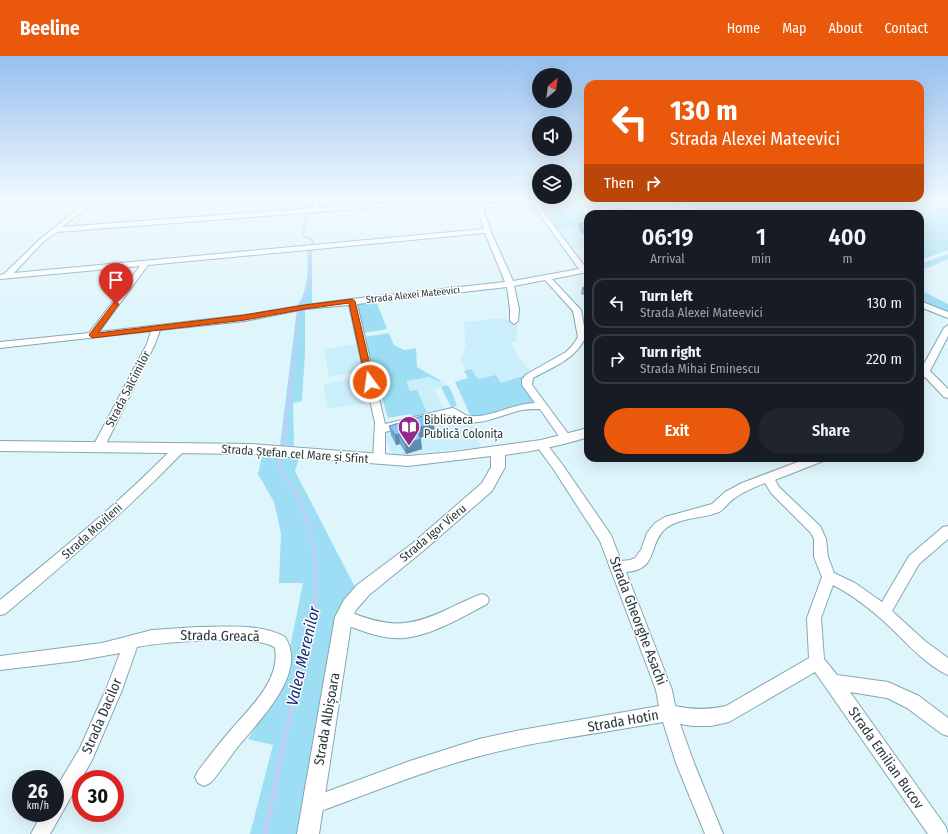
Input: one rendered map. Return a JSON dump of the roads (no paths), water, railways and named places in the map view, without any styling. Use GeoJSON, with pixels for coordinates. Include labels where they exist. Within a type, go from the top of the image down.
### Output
{"type":"FeatureCollection","features":[{"type":"Feature","properties":{"kind":"street"},"geometry":{"type":"LineString","coordinates":[[4,276],[48,235]]}},
{"type":"Feature","properties":{"kind":"street"},"geometry":{"type":"LineString","coordinates":[[4,276],[441,235]]}},
{"type":"Feature","properties":{"kind":"street"},"geometry":{"type":"LineString","coordinates":[[489,235],[510,284],[515,311],[514,321]]}},
{"type":"Feature","properties":{"kind":"street"},"geometry":{"type":"LineString","coordinates":[[559,235],[584,267]]}},
{"type":"Feature","properties":{"kind":"street"},"geometry":{"type":"LineString","coordinates":[[92,335],[146,263]]}},
{"type":"Feature","properties":{"kind":"street","name":"Strada Alexei Mateevici"},"geometry":{"type":"LineString","coordinates":[[0,345],[245,318],[305,307],[510,284],[584,270]]}},
{"type":"Feature","properties":{"kind":"street"},"geometry":{"type":"LineString","coordinates":[[547,278],[577,310],[582,337],[576,348],[530,376],[527,379],[527,385],[568,439]]}},
{"type":"Feature","properties":{"kind":"street"},"geometry":{"type":"LineString","coordinates":[[352,301],[381,429],[379,459]]}},
{"type":"Feature","properties":{"kind":"street"},"geometry":{"type":"LineString","coordinates":[[924,306],[948,315]]}},
{"type":"Feature","properties":{"kind":"street","name":"Strada Salcîmilor"},"geometry":{"type":"LineString","coordinates":[[98,448],[151,344],[156,328]]}},
{"type":"Feature","properties":{"kind":"street"},"geometry":{"type":"LineString","coordinates":[[924,370],[948,328]]}},
{"type":"Feature","properties":{"kind":"street"},"geometry":{"type":"LineString","coordinates":[[924,375],[948,395]]}},
{"type":"Feature","properties":{"kind":"street"},"geometry":{"type":"LineString","coordinates":[[381,429],[452,411],[459,417],[466,419],[480,419],[525,406],[542,406]]}},
{"type":"Feature","properties":{"kind":"street","name":"Strada Ștefan cel Mare și Sfînt"},"geometry":{"type":"LineString","coordinates":[[0,446],[179,448],[298,452],[408,461],[498,451],[568,439],[584,433]]}},
{"type":"Feature","properties":{"kind":"street","name":"Strada Gheorghe Asachi"},"geometry":{"type":"LineString","coordinates":[[541,444],[606,539],[664,690],[668,713],[686,767],[714,834]]}},
{"type":"Feature","properties":{"kind":"street","name":"Strada Movileni"},"geometry":{"type":"LineString","coordinates":[[0,609],[86,538],[148,480],[179,448]]}},
{"type":"Feature","properties":{"kind":"street","name":"Strada Igor Vieru"},"geometry":{"type":"LineString","coordinates":[[347,611],[363,590],[418,547],[487,487],[498,467],[498,451]]}},
{"type":"Feature","properties":{"kind":"street"},"geometry":{"type":"LineString","coordinates":[[617,566],[632,566],[640,562],[647,552],[652,536],[669,520],[716,508],[729,495],[746,486],[809,462]]}},
{"type":"Feature","properties":{"kind":"street"},"geometry":{"type":"LineString","coordinates":[[768,478],[775,490],[816,530],[820,539],[821,557],[829,577],[814,618],[817,662]]}},
{"type":"Feature","properties":{"kind":"street"},"geometry":{"type":"LineString","coordinates":[[884,612],[914,560],[948,531]]}},
{"type":"Feature","properties":{"kind":"street"},"geometry":{"type":"LineString","coordinates":[[829,577],[850,587],[884,612],[920,646],[948,667]]}},
{"type":"Feature","properties":{"kind":"street"},"geometry":{"type":"LineString","coordinates":[[347,611],[371,627],[405,631],[430,624],[482,600]]}},
{"type":"Feature","properties":{"kind":"street","name":"Strada Albișoara"},"geometry":{"type":"LineString","coordinates":[[308,834],[347,611]]}},
{"type":"Feature","properties":{"kind":"street","name":"Strada Greacă"},"geometry":{"type":"LineString","coordinates":[[0,663],[104,650],[151,637],[178,634],[227,634],[266,637],[277,640],[282,647],[282,669],[273,689],[259,710],[204,777]]}},
{"type":"Feature","properties":{"kind":"street","name":"Strada Dacilor"},"geometry":{"type":"LineString","coordinates":[[64,792],[86,754],[114,690],[132,642]]}},
{"type":"Feature","properties":{"kind":"street","name":"Strada Hotin"},"geometry":{"type":"LineString","coordinates":[[313,805],[410,770],[479,748],[521,738],[624,722],[668,713],[693,718],[711,718],[729,714],[817,662]]}},
{"type":"Feature","properties":{"kind":"street","name":"Strada Emilian Bucov"},"geometry":{"type":"LineString","coordinates":[[817,662],[833,682],[939,834]]}},
{"type":"Feature","properties":{"kind":"street"},"geometry":{"type":"LineString","coordinates":[[833,682],[888,690],[913,702],[948,728]]}},
{"type":"Feature","properties":{"kind":"street"},"geometry":{"type":"LineString","coordinates":[[40,834],[47,822]]}},
{"type":"Feature","properties":{"kind":"waterway","name":"Valea Merenilor"},"geometry":{"type":"LineString","coordinates":[[303,235],[311,239],[313,242],[311,245]]}},
{"type":"Feature","properties":{"kind":"waterway","name":"Valea Merenilor"},"geometry":{"type":"LineString","coordinates":[[310,276],[311,250]]}},
{"type":"Feature","properties":{"kind":"waterway","name":"Valea Merenilor"},"geometry":{"type":"LineString","coordinates":[[302,305],[307,292],[310,275]]}},
{"type":"Feature","properties":{"kind":"waterway","name":"Valea Merenilor"},"geometry":{"type":"LineString","coordinates":[[292,372],[299,310]]}},
{"type":"Feature","properties":{"kind":"waterway","name":"Valea Merenilor"},"geometry":{"type":"LineString","coordinates":[[283,445],[292,371]]}},
{"type":"Feature","properties":{"kind":"waterway","name":"Valea Merenilor"},"geometry":{"type":"LineString","coordinates":[[279,460],[280,469],[296,493]]}},
{"type":"Feature","properties":{"kind":"waterway","name":"Valea Merenilor"},"geometry":{"type":"LineString","coordinates":[[295,492],[309,525],[316,566],[316,605],[305,645]]}},
{"type":"Feature","properties":{"kind":"waterway","name":"Valea Merenilor"},"geometry":{"type":"LineString","coordinates":[[265,834],[305,644]]}},
{"type":"Feature","properties":{"kind":"place","name":"Biblioteca Publică Colonița"},"geometry":{"type":"Point","coordinates":[409,446]}}]}
